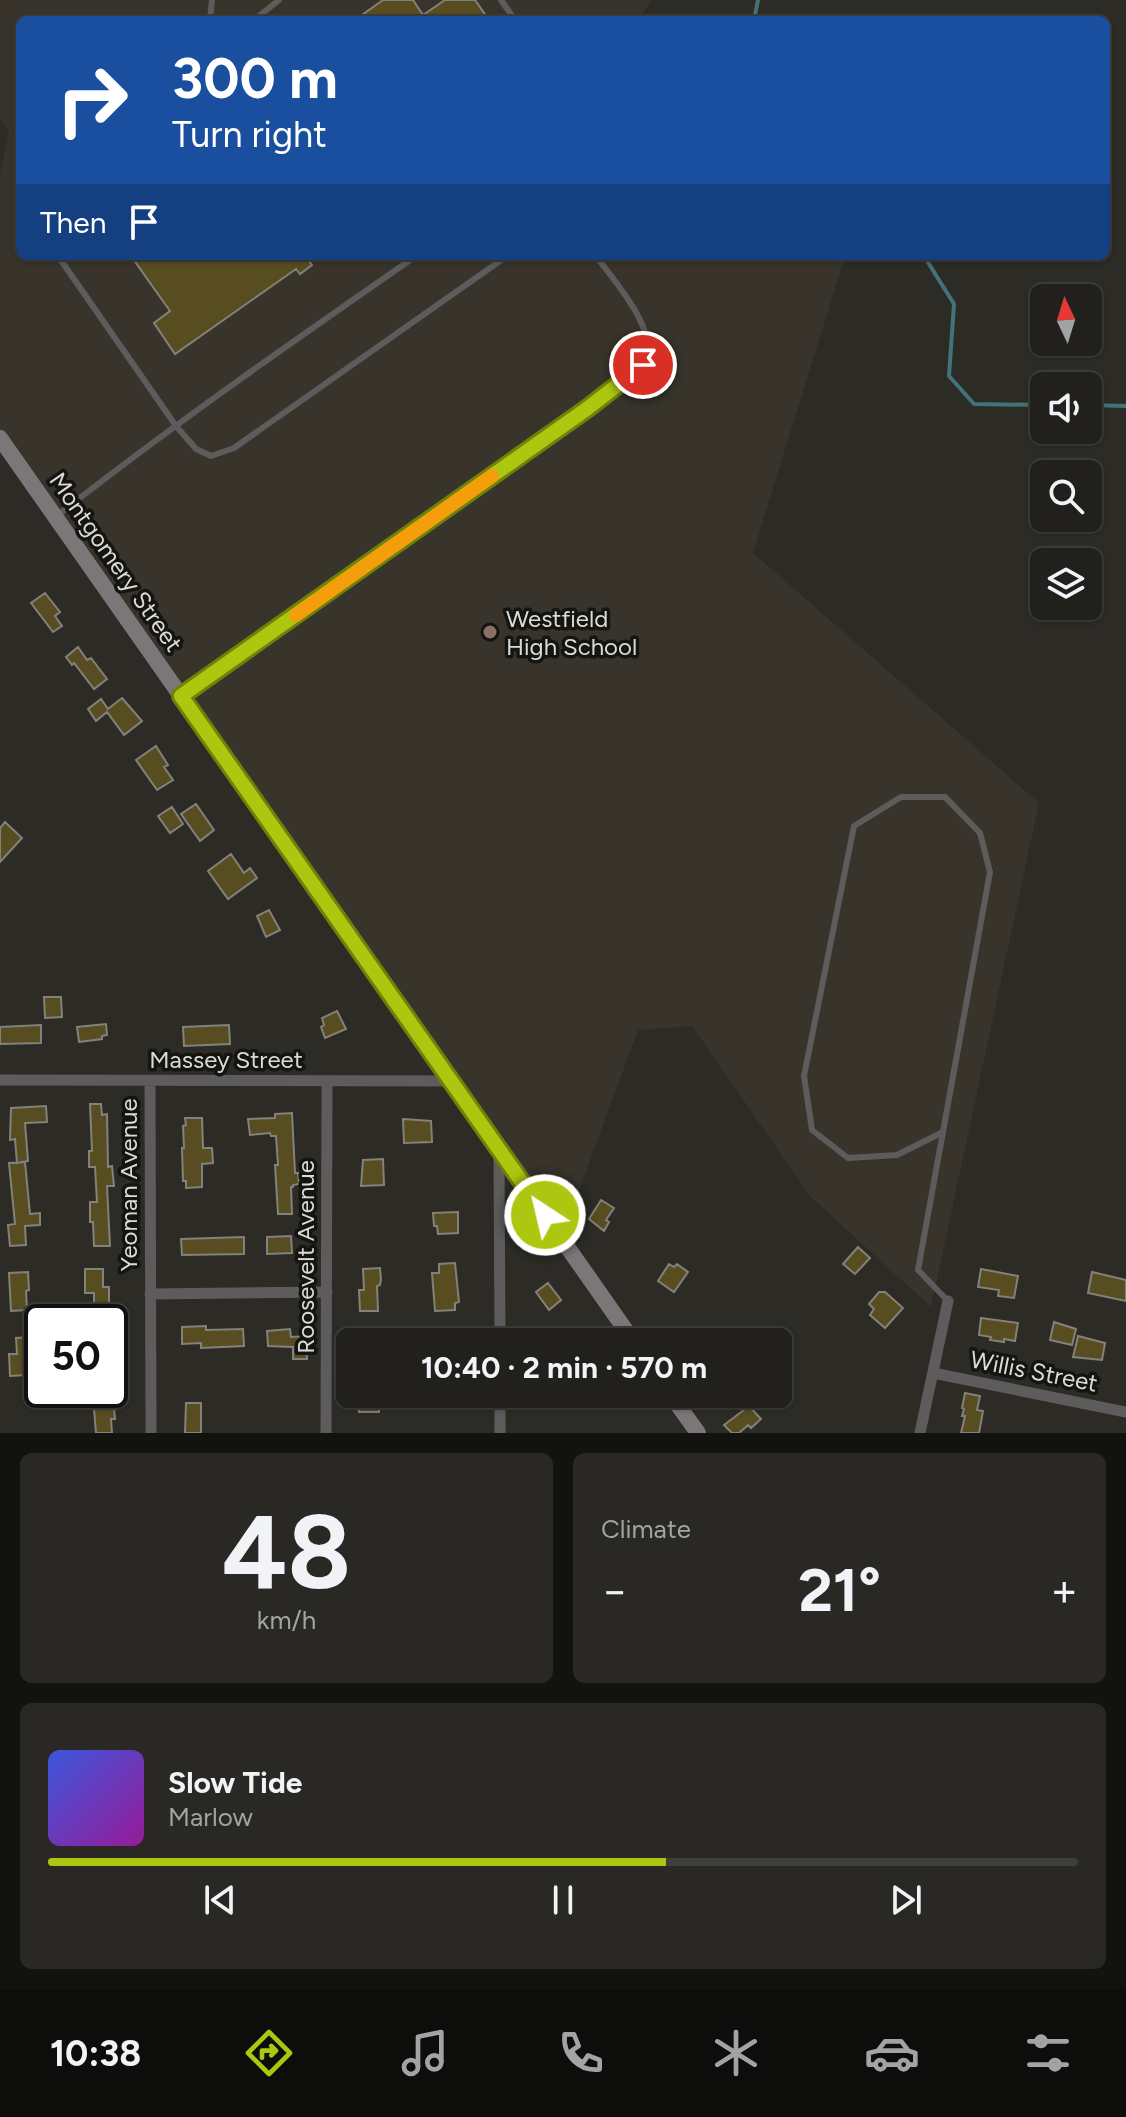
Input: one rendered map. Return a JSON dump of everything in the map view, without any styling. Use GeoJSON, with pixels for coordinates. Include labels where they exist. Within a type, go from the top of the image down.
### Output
{"type":"FeatureCollection","features":[{"type":"Feature","properties":{"kind":"main road","name":"Montgomery Street"},"geometry":{"type":"LineString","coordinates":[[0,438],[624,1328]]}},
{"type":"Feature","properties":{"kind":"main road"},"geometry":{"type":"LineString","coordinates":[[680,1408],[698,1433]]}},
{"type":"Feature","properties":{"kind":"street","name":"Massey Street"},"geometry":{"type":"LineString","coordinates":[[0,1080],[451,1081]]}},
{"type":"Feature","properties":{"kind":"street","name":"Yeoman Avenue"},"geometry":{"type":"LineString","coordinates":[[150,1081],[151,1433]]}},
{"type":"Feature","properties":{"kind":"street","name":"Roosevelt Avenue"},"geometry":{"type":"LineString","coordinates":[[326,1433],[327,1081]]}},
{"type":"Feature","properties":{"kind":"street"},"geometry":{"type":"LineString","coordinates":[[499,1149],[500,1328]]}},
{"type":"Feature","properties":{"kind":"street"},"geometry":{"type":"LineString","coordinates":[[150,1294],[327,1292]]}},
{"type":"Feature","properties":{"kind":"street"},"geometry":{"type":"LineString","coordinates":[[920,1433],[948,1301]]}},
{"type":"Feature","properties":{"kind":"street","name":"Willis Street"},"geometry":{"type":"LineString","coordinates":[[933,1373],[1126,1412]]}},
{"type":"Feature","properties":{"kind":"street"},"geometry":{"type":"LineString","coordinates":[[500,1408],[500,1433]]}},
{"type":"Feature","properties":{"kind":"lane"},"geometry":{"type":"LineString","coordinates":[[259,16],[279,0]]}},
{"type":"Feature","properties":{"kind":"lane"},"geometry":{"type":"LineString","coordinates":[[61,260],[176,426],[196,449],[211,456],[234,448],[501,260]]}},
{"type":"Feature","properties":{"kind":"lane"},"geometry":{"type":"LineString","coordinates":[[55,517],[116,469],[410,260]]}},
{"type":"Feature","properties":{"kind":"lane"},"geometry":{"type":"LineString","coordinates":[[181,696],[588,408],[643,365],[649,346],[642,320],[599,260]]}},
{"type":"Feature","properties":{"kind":"lane"},"geometry":{"type":"LineString","coordinates":[[943,1132],[897,1155],[848,1158],[812,1130],[804,1076],[854,826],[901,797],[945,797],[980,833],[990,872],[943,1132],[918,1270],[948,1301]]}},
{"type":"Feature","properties":{"kind":"shaded area","name":"Westfield High School"},"geometry":{"type":"Polygon","coordinates":[[[0,0],[652,0],[641,16],[16,16],[16,260],[844,260],[753,553],[1039,803],[931,1307],[810,1196],[692,1026],[638,1030],[561,1239],[0,441],[0,175],[9,131],[0,119],[0,0]]]}},
{"type":"Feature","properties":{"kind":"building"},"geometry":{"type":"Polygon","coordinates":[[[383,0],[413,0],[423,15],[445,0],[475,0],[486,16],[361,16],[383,0]]]}},
{"type":"Feature","properties":{"kind":"building"},"geometry":{"type":"Polygon","coordinates":[[[134,260],[308,260],[312,265],[300,274],[296,269],[175,354],[154,323],[170,311],[134,260]]]}},
{"type":"Feature","properties":{"kind":"building"},"geometry":{"type":"Polygon","coordinates":[[[45,593],[60,612],[55,616],[62,626],[53,632],[31,603],[45,593]]]}},
{"type":"Feature","properties":{"kind":"building"},"geometry":{"type":"Polygon","coordinates":[[[78,647],[107,679],[94,689],[66,657],[78,647]]]}},
{"type":"Feature","properties":{"kind":"building"},"geometry":{"type":"Polygon","coordinates":[[[122,698],[142,721],[124,735],[107,712],[96,721],[88,709],[101,699],[108,709],[122,698]]]}},
{"type":"Feature","properties":{"kind":"building"},"geometry":{"type":"Polygon","coordinates":[[[156,746],[173,780],[157,790],[136,760],[156,746]]]}},
{"type":"Feature","properties":{"kind":"building"},"geometry":{"type":"Polygon","coordinates":[[[196,804],[214,830],[200,841],[181,814],[196,804]]]}},
{"type":"Feature","properties":{"kind":"building"},"geometry":{"type":"Polygon","coordinates":[[[172,807],[183,824],[170,833],[158,816],[172,807]]]}},
{"type":"Feature","properties":{"kind":"building"},"geometry":{"type":"Polygon","coordinates":[[[5,822],[22,838],[0,862],[0,828],[5,822]]]}},
{"type":"Feature","properties":{"kind":"building"},"geometry":{"type":"Polygon","coordinates":[[[231,854],[244,873],[250,868],[257,878],[228,899],[208,871],[231,854]]]}},
{"type":"Feature","properties":{"kind":"building"},"geometry":{"type":"Polygon","coordinates":[[[269,910],[280,930],[266,937],[257,916],[269,910]]]}},
{"type":"Feature","properties":{"kind":"building"},"geometry":{"type":"Polygon","coordinates":[[[44,997],[61,997],[62,1017],[45,1018],[44,997]]]}},
{"type":"Feature","properties":{"kind":"building"},"geometry":{"type":"Polygon","coordinates":[[[337,1011],[346,1029],[325,1038],[322,1018],[337,1011]]]}},
{"type":"Feature","properties":{"kind":"building"},"geometry":{"type":"Polygon","coordinates":[[[106,1024],[107,1035],[102,1039],[79,1042],[77,1027],[106,1024]]]}},
{"type":"Feature","properties":{"kind":"building"},"geometry":{"type":"Polygon","coordinates":[[[41,1025],[41,1043],[0,1044],[0,1027],[41,1025]]]}},
{"type":"Feature","properties":{"kind":"building"},"geometry":{"type":"Polygon","coordinates":[[[229,1025],[230,1044],[184,1046],[183,1027],[229,1025]]]}},
{"type":"Feature","properties":{"kind":"building"},"geometry":{"type":"Polygon","coordinates":[[[90,1104],[101,1104],[102,1115],[107,1114],[108,1167],[112,1166],[114,1186],[107,1186],[110,1246],[94,1246],[93,1222],[90,1222],[90,1202],[97,1202],[95,1167],[89,1167],[89,1151],[92,1151],[90,1104]]]}},
{"type":"Feature","properties":{"kind":"building"},"geometry":{"type":"Polygon","coordinates":[[[46,1106],[47,1122],[25,1123],[28,1161],[17,1163],[15,1139],[10,1140],[11,1108],[46,1106]]]}},
{"type":"Feature","properties":{"kind":"building"},"geometry":{"type":"Polygon","coordinates":[[[292,1113],[295,1173],[298,1173],[299,1184],[291,1187],[292,1214],[278,1214],[276,1136],[270,1133],[250,1135],[248,1119],[275,1118],[275,1114],[292,1113]]]}},
{"type":"Feature","properties":{"kind":"building"},"geometry":{"type":"Polygon","coordinates":[[[185,1118],[202,1118],[203,1148],[212,1148],[213,1163],[202,1164],[202,1187],[186,1188],[186,1181],[183,1181],[185,1118]]]}},
{"type":"Feature","properties":{"kind":"building"},"geometry":{"type":"Polygon","coordinates":[[[403,1119],[431,1121],[432,1142],[404,1143],[403,1119]]]}},
{"type":"Feature","properties":{"kind":"building"},"geometry":{"type":"Polygon","coordinates":[[[383,1159],[384,1185],[361,1186],[363,1160],[383,1159]]]}},
{"type":"Feature","properties":{"kind":"building"},"geometry":{"type":"Polygon","coordinates":[[[25,1162],[30,1214],[40,1213],[40,1225],[25,1226],[26,1245],[10,1246],[8,1225],[15,1224],[9,1163],[25,1162]]]}},
{"type":"Feature","properties":{"kind":"building"},"geometry":{"type":"Polygon","coordinates":[[[601,1200],[614,1208],[606,1220],[609,1222],[604,1231],[589,1219],[601,1200]]]}},
{"type":"Feature","properties":{"kind":"building"},"geometry":{"type":"Polygon","coordinates":[[[458,1212],[458,1233],[438,1234],[433,1213],[458,1212]]]}},
{"type":"Feature","properties":{"kind":"building"},"geometry":{"type":"Polygon","coordinates":[[[291,1236],[292,1253],[267,1254],[267,1237],[291,1236]]]}},
{"type":"Feature","properties":{"kind":"building"},"geometry":{"type":"Polygon","coordinates":[[[244,1237],[244,1254],[182,1255],[181,1239],[244,1237]]]}},
{"type":"Feature","properties":{"kind":"building"},"geometry":{"type":"Polygon","coordinates":[[[858,1247],[870,1258],[855,1274],[843,1264],[858,1247]]]}},
{"type":"Feature","properties":{"kind":"building"},"geometry":{"type":"Polygon","coordinates":[[[455,1263],[459,1302],[455,1303],[455,1310],[435,1311],[432,1273],[439,1273],[439,1264],[455,1263]]]}},
{"type":"Feature","properties":{"kind":"building"},"geometry":{"type":"Polygon","coordinates":[[[669,1264],[674,1267],[677,1264],[688,1272],[674,1292],[658,1281],[669,1264]]]}},
{"type":"Feature","properties":{"kind":"building"},"geometry":{"type":"Polygon","coordinates":[[[380,1268],[378,1311],[360,1311],[359,1290],[364,1290],[363,1269],[380,1268]]]}},
{"type":"Feature","properties":{"kind":"building"},"geometry":{"type":"Polygon","coordinates":[[[85,1269],[103,1269],[103,1287],[109,1287],[109,1304],[94,1304],[94,1293],[85,1293],[85,1269]]]}},
{"type":"Feature","properties":{"kind":"building"},"geometry":{"type":"Polygon","coordinates":[[[981,1269],[1018,1276],[1014,1298],[998,1296],[999,1290],[978,1287],[981,1269]]]}},
{"type":"Feature","properties":{"kind":"building"},"geometry":{"type":"Polygon","coordinates":[[[28,1272],[29,1290],[26,1291],[24,1310],[11,1311],[9,1273],[28,1272]]]}},
{"type":"Feature","properties":{"kind":"building"},"geometry":{"type":"Polygon","coordinates":[[[1092,1272],[1126,1280],[1126,1301],[1088,1293],[1092,1272]]]}},
{"type":"Feature","properties":{"kind":"building"},"geometry":{"type":"Polygon","coordinates":[[[548,1283],[561,1300],[549,1310],[536,1292],[548,1283]]]}},
{"type":"Feature","properties":{"kind":"building"},"geometry":{"type":"Polygon","coordinates":[[[879,1292],[885,1292],[903,1308],[885,1328],[870,1315],[874,1309],[869,1304],[879,1292]]]}},
{"type":"Feature","properties":{"kind":"building"},"geometry":{"type":"Polygon","coordinates":[[[981,1318],[1018,1323],[1015,1341],[990,1340],[991,1337],[979,1335],[981,1318]]]}},
{"type":"Feature","properties":{"kind":"building"},"geometry":{"type":"Polygon","coordinates":[[[1054,1322],[1076,1329],[1072,1345],[1050,1340],[1054,1322]]]}},
{"type":"Feature","properties":{"kind":"building"},"geometry":{"type":"Polygon","coordinates":[[[206,1326],[206,1330],[243,1329],[244,1346],[201,1348],[201,1343],[182,1344],[182,1327],[206,1326]]]}},
{"type":"Feature","properties":{"kind":"building"},"geometry":{"type":"Polygon","coordinates":[[[290,1329],[291,1337],[306,1336],[307,1359],[293,1359],[293,1347],[268,1346],[267,1331],[290,1329]]]}},
{"type":"Feature","properties":{"kind":"building"},"geometry":{"type":"Polygon","coordinates":[[[1078,1336],[1105,1343],[1102,1360],[1073,1357],[1078,1336]]]}},
{"type":"Feature","properties":{"kind":"building"},"geometry":{"type":"Polygon","coordinates":[[[24,1337],[24,1375],[10,1376],[9,1354],[17,1354],[16,1338],[24,1337]]]}},
{"type":"Feature","properties":{"kind":"building"},"geometry":{"type":"Polygon","coordinates":[[[965,1393],[980,1396],[977,1410],[983,1411],[979,1433],[961,1433],[965,1393]]]}},
{"type":"Feature","properties":{"kind":"building"},"geometry":{"type":"Polygon","coordinates":[[[186,1403],[201,1403],[201,1433],[185,1433],[186,1403]]]}},
{"type":"Feature","properties":{"kind":"building"},"geometry":{"type":"Polygon","coordinates":[[[114,1408],[112,1433],[96,1433],[94,1409],[114,1408]]]}},
{"type":"Feature","properties":{"kind":"building"},"geometry":{"type":"Polygon","coordinates":[[[359,1408],[379,1408],[379,1412],[359,1412],[359,1408]]]}},
{"type":"Feature","properties":{"kind":"building"},"geometry":{"type":"Polygon","coordinates":[[[746,1408],[751,1408],[761,1419],[739,1433],[732,1433],[724,1425],[746,1408]]]}},
{"type":"Feature","properties":{"kind":"waterway"},"geometry":{"type":"LineString","coordinates":[[755,16],[758,0]]}},
{"type":"Feature","properties":{"kind":"waterway"},"geometry":{"type":"LineString","coordinates":[[926,260],[954,304],[949,376],[974,404],[1030,405]]}},
{"type":"Feature","properties":{"kind":"waterway"},"geometry":{"type":"LineString","coordinates":[[1102,405],[1126,406]]}},
{"type":"Feature","properties":{"kind":"slow traffic"},"geometry":{"type":"LineString","coordinates":[[296,615],[492,476]]}},
{"type":"Feature","properties":{"kind":"place","name":"Westfield High School"},"geometry":{"type":"Point","coordinates":[490,632]}},
{"type":"Feature","properties":{"kind":"route"},"geometry":{"type":"LineString","coordinates":[[545,1215],[181,696],[588,408],[643,365]]}}]}
